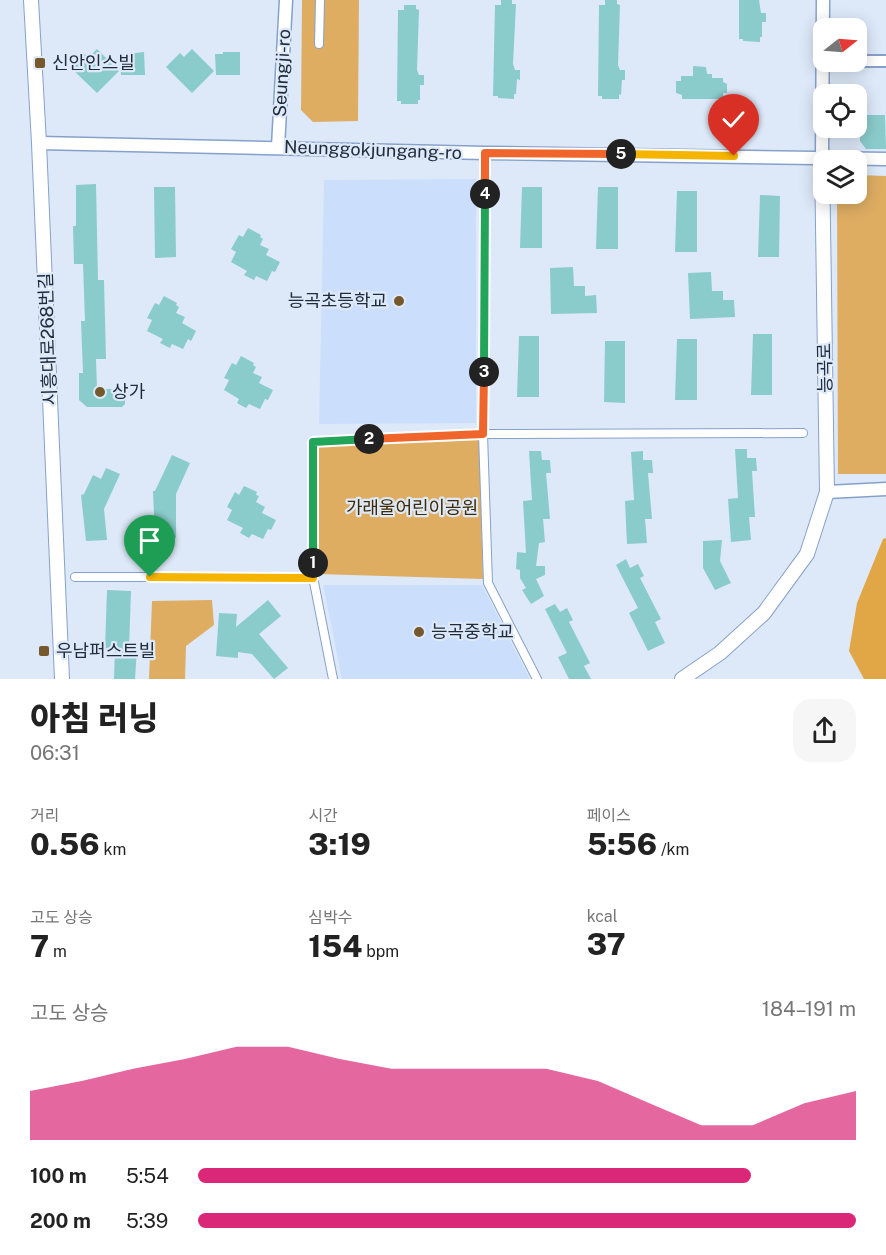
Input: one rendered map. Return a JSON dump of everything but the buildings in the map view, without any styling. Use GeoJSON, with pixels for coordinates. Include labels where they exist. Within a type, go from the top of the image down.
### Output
{"type":"FeatureCollection","features":[{"type":"Feature","properties":{"kind":"main road","name":"시흥대로268번길"},"geometry":{"type":"LineString","coordinates":[[31,0],[62,679]]}},
{"type":"Feature","properties":{"kind":"main road","name":"능곡로"},"geometry":{"type":"LineString","coordinates":[[682,679],[720,652],[764,613],[807,554],[827,492],[823,204]]}},
{"type":"Feature","properties":{"kind":"street","name":"Seungji-ro"},"geometry":{"type":"LineString","coordinates":[[278,147],[286,0]]}},
{"type":"Feature","properties":{"kind":"street"},"geometry":{"type":"LineString","coordinates":[[319,44],[320,0]]}},
{"type":"Feature","properties":{"kind":"street","name":"능곡로"},"geometry":{"type":"LineString","coordinates":[[822,0],[822,18]]}},
{"type":"Feature","properties":{"kind":"street"},"geometry":{"type":"LineString","coordinates":[[867,61],[886,61]]}},
{"type":"Feature","properties":{"kind":"street","name":"능곡로"},"geometry":{"type":"LineString","coordinates":[[822,150],[823,72]]}},
{"type":"Feature","properties":{"kind":"street","name":"Neunggokjungang-ro"},"geometry":{"type":"LineString","coordinates":[[39,142],[485,153],[813,158]]}},
{"type":"Feature","properties":{"kind":"street"},"geometry":{"type":"LineString","coordinates":[[485,153],[483,434],[488,583],[537,679]]}},
{"type":"Feature","properties":{"kind":"street","name":"Neunggokjungang-ro"},"geometry":{"type":"LineString","coordinates":[[867,159],[886,159]]}},
{"type":"Feature","properties":{"kind":"street"},"geometry":{"type":"LineString","coordinates":[[333,679],[313,578],[313,442],[483,434],[803,433]]}},
{"type":"Feature","properties":{"kind":"street"},"geometry":{"type":"LineString","coordinates":[[827,492],[886,489]]}},
{"type":"Feature","properties":{"kind":"street"},"geometry":{"type":"LineString","coordinates":[[75,577],[313,578]]}},
{"type":"Feature","properties":{"kind":"shaded area","name":"능곡초등학교"},"geometry":{"type":"Polygon","coordinates":[[[476,179],[476,423],[319,424],[324,180],[476,179]]]}},
{"type":"Feature","properties":{"kind":"shaded area"},"geometry":{"type":"Polygon","coordinates":[[[886,538],[886,679],[864,679],[849,651],[857,603],[883,539],[886,538]]]}},
{"type":"Feature","properties":{"kind":"shaded area","name":"능곡중학교"},"geometry":{"type":"Polygon","coordinates":[[[323,585],[482,585],[530,679],[342,679],[323,585]]]}},
{"type":"Feature","properties":{"kind":"green space"},"geometry":{"type":"Polygon","coordinates":[[[302,0],[359,0],[358,121],[313,122],[301,110],[302,0]]]}},
{"type":"Feature","properties":{"kind":"green space"},"geometry":{"type":"Polygon","coordinates":[[[867,175],[886,176],[886,474],[838,474],[837,204],[867,204],[867,175]]]}},
{"type":"Feature","properties":{"kind":"green space","name":"가래울어린이공원"},"geometry":{"type":"Polygon","coordinates":[[[479,438],[483,579],[317,574],[317,442],[479,438]]]}},
{"type":"Feature","properties":{"kind":"green space"},"geometry":{"type":"Polygon","coordinates":[[[212,600],[214,625],[186,646],[185,679],[149,679],[152,601],[212,600]]]}},
{"type":"Feature","properties":{"kind":"place","name":"신안인스빌"},"geometry":{"type":"Point","coordinates":[40,63]}},
{"type":"Feature","properties":{"kind":"place","name":"능곡초등학교"},"geometry":{"type":"Point","coordinates":[399,301]}},
{"type":"Feature","properties":{"kind":"place","name":"상가"},"geometry":{"type":"Point","coordinates":[100,392]}},
{"type":"Feature","properties":{"kind":"place","name":"능곡중학교"},"geometry":{"type":"Point","coordinates":[419,632]}},
{"type":"Feature","properties":{"kind":"place","name":"우남퍼스트빌"},"geometry":{"type":"Point","coordinates":[44,651]}},
{"type":"Feature","properties":{"kind":"route"},"geometry":{"type":"LineString","coordinates":[[150,577],[313,578],[313,442],[483,434],[485,153],[734,156]]}}]}
